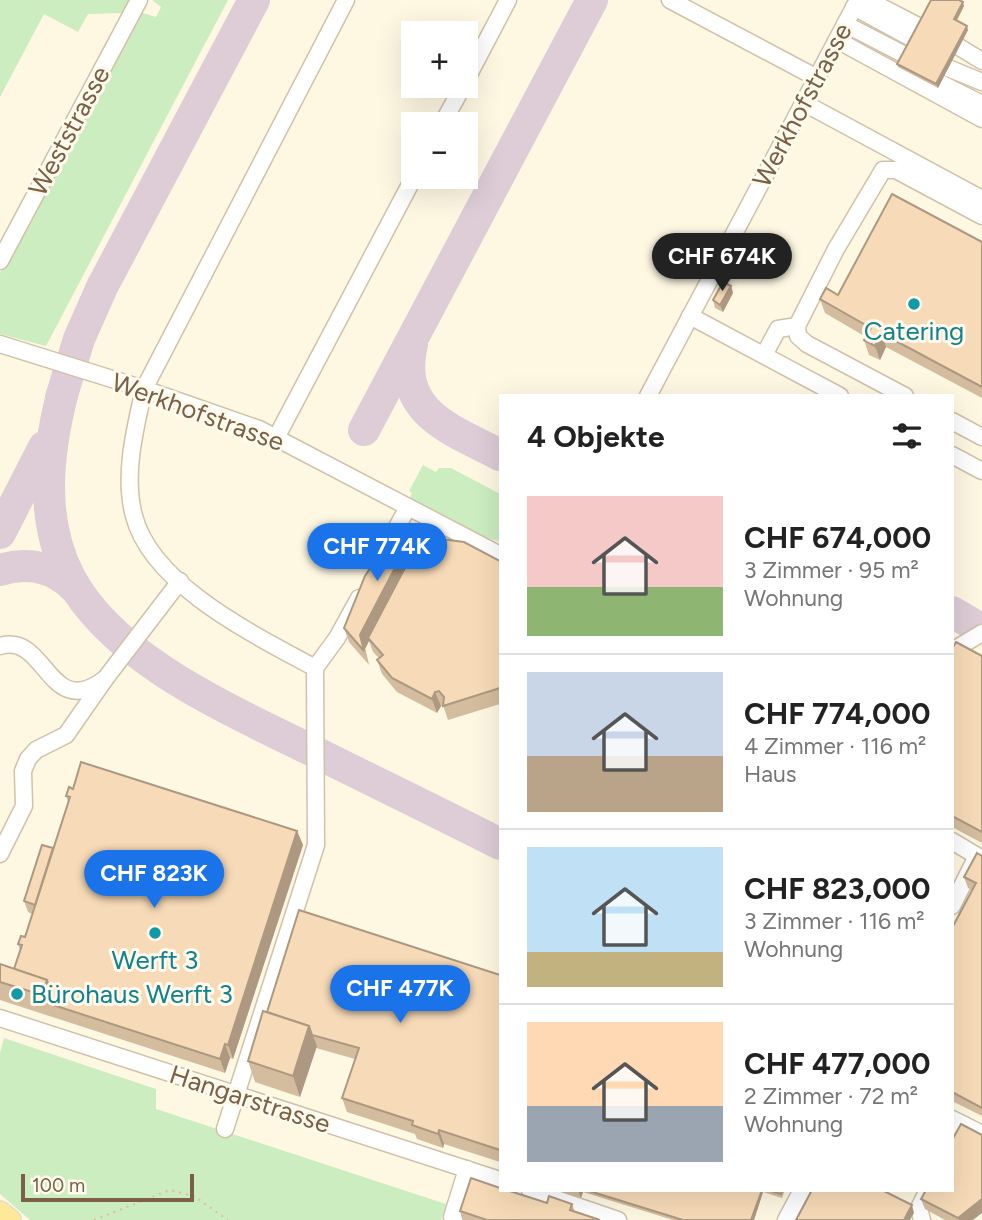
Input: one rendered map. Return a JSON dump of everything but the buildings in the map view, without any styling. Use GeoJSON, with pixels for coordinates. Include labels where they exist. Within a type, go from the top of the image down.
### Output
{"type":"FeatureCollection","features":[{"type":"Feature","properties":{"kind":"main road"},"geometry":{"type":"LineString","coordinates":[[0,1212],[10,1220]]}},
{"type":"Feature","properties":{"kind":"lane","name":"Weststrasse"},"geometry":{"type":"LineString","coordinates":[[0,261],[139,0]]}},
{"type":"Feature","properties":{"kind":"lane"},"geometry":{"type":"LineString","coordinates":[[315,668],[240,626],[180,581],[150,548],[133,513],[131,461],[144,389],[346,0]]}},
{"type":"Feature","properties":{"kind":"lane"},"geometry":{"type":"LineString","coordinates":[[478,57],[508,0]]}},
{"type":"Feature","properties":{"kind":"lane"},"geometry":{"type":"LineString","coordinates":[[670,0],[817,79]]}},
{"type":"Feature","properties":{"kind":"lane"},"geometry":{"type":"LineString","coordinates":[[888,0],[912,42]]}},
{"type":"Feature","properties":{"kind":"lane"},"geometry":{"type":"LineString","coordinates":[[850,17],[912,42]]}},
{"type":"Feature","properties":{"kind":"lane"},"geometry":{"type":"LineString","coordinates":[[850,17],[912,42]]}},
{"type":"Feature","properties":{"kind":"lane"},"geometry":{"type":"LineString","coordinates":[[850,17],[982,109]]}},
{"type":"Feature","properties":{"kind":"lane","name":"Werkhofstrasse"},"geometry":{"type":"LineString","coordinates":[[649,394],[850,17]]}},
{"type":"Feature","properties":{"kind":"lane"},"geometry":{"type":"LineString","coordinates":[[951,62],[982,49]]}},
{"type":"Feature","properties":{"kind":"lane"},"geometry":{"type":"LineString","coordinates":[[951,62],[982,61]]}},
{"type":"Feature","properties":{"kind":"lane"},"geometry":{"type":"LineString","coordinates":[[951,62],[982,109]]}},
{"type":"Feature","properties":{"kind":"lane"},"geometry":{"type":"LineString","coordinates":[[951,62],[982,75]]}},
{"type":"Feature","properties":{"kind":"lane"},"geometry":{"type":"LineString","coordinates":[[951,62],[982,82]]}},
{"type":"Feature","properties":{"kind":"lane"},"geometry":{"type":"LineString","coordinates":[[804,103],[982,199]]}},
{"type":"Feature","properties":{"kind":"lane"},"geometry":{"type":"LineString","coordinates":[[901,394],[802,340],[797,326],[836,249],[883,170],[896,170],[982,216]]}},
{"type":"Feature","properties":{"kind":"lane"},"geometry":{"type":"LineString","coordinates":[[276,438],[408,189]]}},
{"type":"Feature","properties":{"kind":"lane"},"geometry":{"type":"LineString","coordinates":[[690,316],[836,394]]}},
{"type":"Feature","properties":{"kind":"lane"},"geometry":{"type":"LineString","coordinates":[[764,355],[778,328],[797,326]]}},
{"type":"Feature","properties":{"kind":"lane","name":"Werkhofstrasse"},"geometry":{"type":"LineString","coordinates":[[0,344],[144,389],[276,438],[499,554]]}},
{"type":"Feature","properties":{"kind":"lane"},"geometry":{"type":"LineString","coordinates":[[954,422],[982,436]]}},
{"type":"Feature","properties":{"kind":"lane"},"geometry":{"type":"LineString","coordinates":[[954,456],[982,471]]}},
{"type":"Feature","properties":{"kind":"lane"},"geometry":{"type":"LineString","coordinates":[[225,1129],[316,845],[315,668],[337,638],[408,507]]}},
{"type":"Feature","properties":{"kind":"lane"},"geometry":{"type":"LineString","coordinates":[[0,854],[24,806],[23,771],[28,759],[36,750],[66,735],[105,678],[180,581]]}},
{"type":"Feature","properties":{"kind":"lane"},"geometry":{"type":"LineString","coordinates":[[959,648],[982,633]]}},
{"type":"Feature","properties":{"kind":"lane"},"geometry":{"type":"LineString","coordinates":[[0,646],[14,644],[26,649],[53,678],[71,691],[89,689],[105,678]]}},
{"type":"Feature","properties":{"kind":"lane"},"geometry":{"type":"LineString","coordinates":[[959,648],[982,654]]}},
{"type":"Feature","properties":{"kind":"lane"},"geometry":{"type":"LineString","coordinates":[[954,842],[980,857],[954,902]]}},
{"type":"Feature","properties":{"kind":"lane","name":"Hangarstrasse"},"geometry":{"type":"LineString","coordinates":[[0,1018],[499,1180]]}},
{"type":"Feature","properties":{"kind":"lane"},"geometry":{"type":"LineString","coordinates":[[958,1122],[982,1134]]}},
{"type":"Feature","properties":{"kind":"lane"},"geometry":{"type":"LineString","coordinates":[[454,1220],[452,1217],[467,1169]]}},
{"type":"Feature","properties":{"kind":"lane"},"geometry":{"type":"LineString","coordinates":[[536,1192],[618,1220]]}},
{"type":"Feature","properties":{"kind":"lane"},"geometry":{"type":"LineString","coordinates":[[786,1220],[801,1192]]}},
{"type":"Feature","properties":{"kind":"lane"},"geometry":{"type":"LineString","coordinates":[[922,1220],[919,1208],[927,1192]]}},
{"type":"Feature","properties":{"kind":"path"},"geometry":{"type":"LineString","coordinates":[[94,1220],[170,1190],[194,1196],[228,1220]]}},
{"type":"Feature","properties":{"kind":"green space"},"geometry":{"type":"Polygon","coordinates":[[[0,0],[130,0],[123,13],[88,14],[78,32],[44,14],[0,97],[0,0]]]}},
{"type":"Feature","properties":{"kind":"green space"},"geometry":{"type":"Polygon","coordinates":[[[152,0],[228,0],[46,346],[0,334],[0,273],[139,12],[156,17],[161,7],[152,0]]]}},
{"type":"Feature","properties":{"kind":"green space"},"geometry":{"type":"Polygon","coordinates":[[[423,465],[436,472],[439,468],[451,468],[499,493],[499,542],[410,498],[412,493],[409,491],[423,465]]]}},
{"type":"Feature","properties":{"kind":"green space"},"geometry":{"type":"Polygon","coordinates":[[[4,1038],[156,1089],[156,1109],[446,1204],[441,1220],[30,1220],[0,1194],[0,1053],[4,1038]]]}},
{"type":"Feature","properties":{"kind":"taxiway"},"geometry":{"type":"LineString","coordinates":[[61,398],[79,339],[102,287],[254,0]]}},
{"type":"Feature","properties":{"kind":"taxiway"},"geometry":{"type":"LineString","coordinates":[[364,430],[592,0]]}},
{"type":"Feature","properties":{"kind":"taxiway"},"geometry":{"type":"LineString","coordinates":[[412,344],[409,368],[412,387],[420,403],[446,427],[499,454]]}},
{"type":"Feature","properties":{"kind":"taxiway"},"geometry":{"type":"LineString","coordinates":[[62,395],[50,464],[50,510],[54,532],[69,576],[89,606],[114,634],[145,658],[213,701],[499,844]]}},
{"type":"Feature","properties":{"kind":"taxiway"},"geometry":{"type":"LineString","coordinates":[[0,533],[44,447]]}},
{"type":"Feature","properties":{"kind":"taxiway"},"geometry":{"type":"LineString","coordinates":[[0,570],[21,566],[41,568],[60,575],[76,589]]}},
{"type":"Feature","properties":{"kind":"taxiway"},"geometry":{"type":"LineString","coordinates":[[954,613],[971,623]]}},
{"type":"Feature","properties":{"kind":"place","name":"Catering"},"geometry":{"type":"Point","coordinates":[914,304]}},
{"type":"Feature","properties":{"kind":"place","name":"Werft 3"},"geometry":{"type":"Point","coordinates":[155,933]}},
{"type":"Feature","properties":{"kind":"place","name":"Bürohaus Werft 3"},"geometry":{"type":"Point","coordinates":[17,994]}}]}
